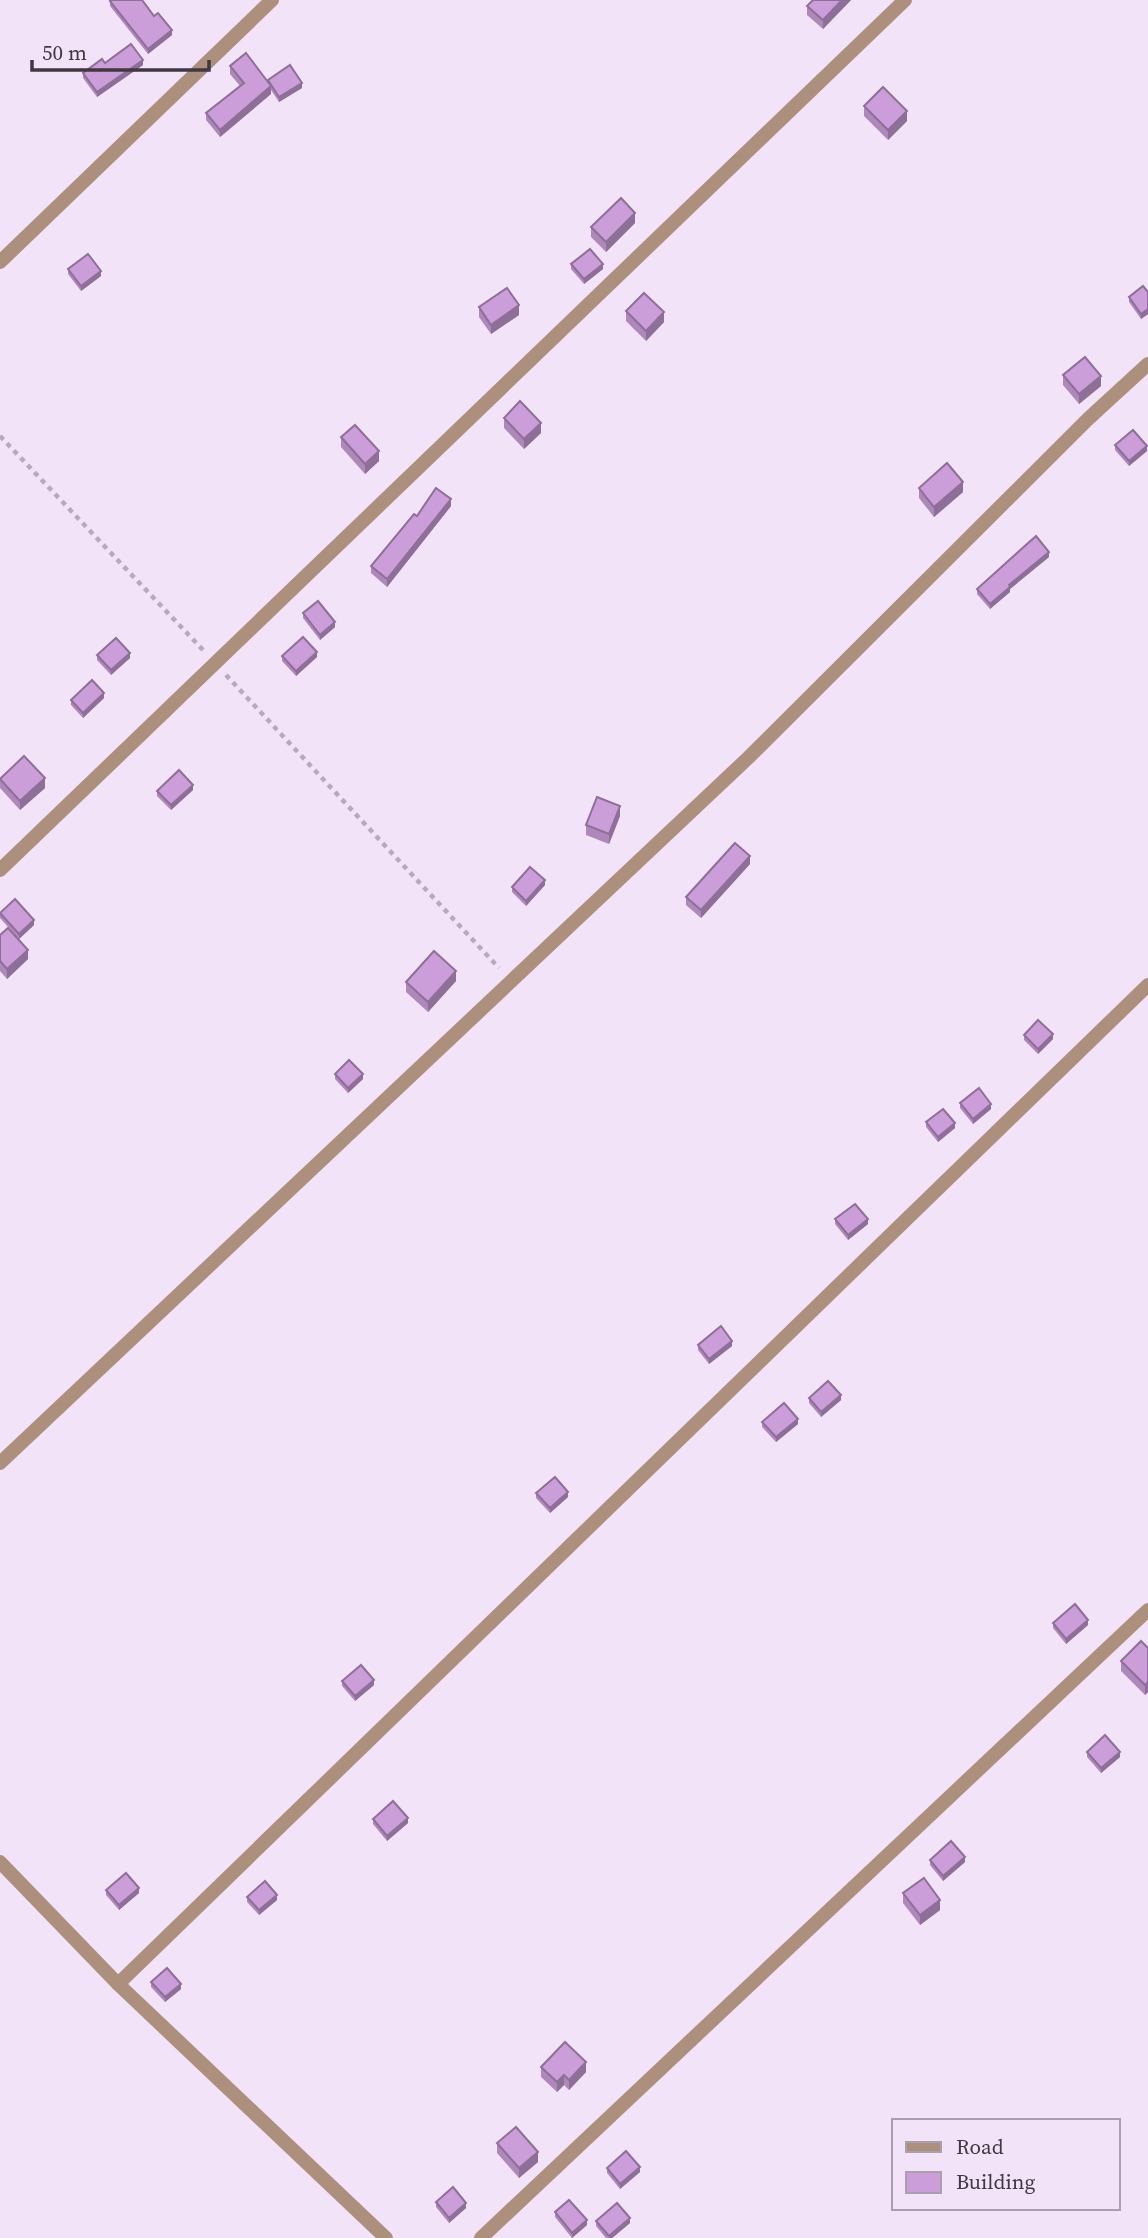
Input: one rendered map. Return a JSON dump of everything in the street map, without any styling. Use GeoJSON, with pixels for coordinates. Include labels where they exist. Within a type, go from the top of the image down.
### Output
{"type":"FeatureCollection","features":[{"type":"Feature","properties":{"kind":"street"},"geometry":{"type":"LineString","coordinates":[[0,262],[272,0]]}},
{"type":"Feature","properties":{"kind":"street"},"geometry":{"type":"LineString","coordinates":[[0,870],[905,0]]}},
{"type":"Feature","properties":{"kind":"street"},"geometry":{"type":"LineString","coordinates":[[0,1463],[748,758],[1087,419],[1148,364]]}},
{"type":"Feature","properties":{"kind":"street"},"geometry":{"type":"LineString","coordinates":[[118,1984],[1148,985]]}},
{"type":"Feature","properties":{"kind":"street"},"geometry":{"type":"LineString","coordinates":[[481,2238],[1148,1610]]}},
{"type":"Feature","properties":{"kind":"street"},"geometry":{"type":"LineString","coordinates":[[0,1862],[118,1984],[386,2238]]}},
{"type":"Feature","properties":{"kind":"path"},"geometry":{"type":"LineString","coordinates":[[0,436],[512,981]]}},
{"type":"Feature","properties":{"kind":"building"},"geometry":{"type":"Polygon","coordinates":[[[142,0],[154,16],[158,13],[172,30],[148,49],[110,1],[142,0]]]}},
{"type":"Feature","properties":{"kind":"building"},"geometry":{"type":"Polygon","coordinates":[[[813,0],[842,0],[823,20],[807,6],[813,0]]]}},
{"type":"Feature","properties":{"kind":"building"},"geometry":{"type":"Polygon","coordinates":[[[131,44],[143,60],[97,92],[83,73],[102,59],[105,63],[131,44]]]}},
{"type":"Feature","properties":{"kind":"building"},"geometry":{"type":"Polygon","coordinates":[[[246,53],[271,86],[220,130],[206,113],[244,83],[230,66],[246,53]]]}},
{"type":"Feature","properties":{"kind":"building"},"geometry":{"type":"Polygon","coordinates":[[[290,65],[302,83],[279,97],[268,80],[290,65]]]}},
{"type":"Feature","properties":{"kind":"building"},"geometry":{"type":"Polygon","coordinates":[[[883,87],[907,111],[888,130],[864,106],[883,87]]]}},
{"type":"Feature","properties":{"kind":"building"},"geometry":{"type":"Polygon","coordinates":[[[621,198],[635,213],[606,242],[591,227],[621,198]]]}},
{"type":"Feature","properties":{"kind":"building"},"geometry":{"type":"Polygon","coordinates":[[[590,249],[603,264],[584,279],[571,264],[590,249]]]}},
{"type":"Feature","properties":{"kind":"building"},"geometry":{"type":"Polygon","coordinates":[[[88,254],[101,271],[81,286],[68,269],[88,254]]]}},
{"type":"Feature","properties":{"kind":"building"},"geometry":{"type":"Polygon","coordinates":[[[1143,286],[1148,292],[1148,309],[1141,314],[1129,297],[1143,286]]]}},
{"type":"Feature","properties":{"kind":"building"},"geometry":{"type":"Polygon","coordinates":[[[507,288],[519,305],[491,325],[479,307],[507,288]]]}},
{"type":"Feature","properties":{"kind":"building"},"geometry":{"type":"Polygon","coordinates":[[[644,293],[664,312],[646,331],[626,311],[644,293]]]}},
{"type":"Feature","properties":{"kind":"building"},"geometry":{"type":"Polygon","coordinates":[[[1085,357],[1101,376],[1079,394],[1063,375],[1085,357]]]}},
{"type":"Feature","properties":{"kind":"building"},"geometry":{"type":"Polygon","coordinates":[[[520,401],[541,423],[524,439],[504,418],[520,401]]]}},
{"type":"Feature","properties":{"kind":"building"},"geometry":{"type":"Polygon","coordinates":[[[355,425],[379,451],[365,464],[341,437],[355,425]]]}},
{"type":"Feature","properties":{"kind":"building"},"geometry":{"type":"Polygon","coordinates":[[[1133,430],[1147,446],[1129,461],[1115,445],[1133,430]]]}},
{"type":"Feature","properties":{"kind":"building"},"geometry":{"type":"Polygon","coordinates":[[[947,463],[963,482],[934,507],[919,488],[947,463]]]}},
{"type":"Feature","properties":{"kind":"building"},"geometry":{"type":"Polygon","coordinates":[[[436,488],[451,499],[387,579],[371,566],[414,514],[417,516],[436,488]]]}},
{"type":"Feature","properties":{"kind":"building"},"geometry":{"type":"Polygon","coordinates":[[[1036,536],[1049,552],[990,604],[977,589],[1036,536]]]}},
{"type":"Feature","properties":{"kind":"building"},"geometry":{"type":"Polygon","coordinates":[[[318,601],[335,622],[320,635],[303,613],[318,601]]]}},
{"type":"Feature","properties":{"kind":"building"},"geometry":{"type":"Polygon","coordinates":[[[303,637],[317,652],[296,671],[282,656],[303,637]]]}},
{"type":"Feature","properties":{"kind":"building"},"geometry":{"type":"Polygon","coordinates":[[[116,638],[130,653],[111,670],[97,655],[116,638]]]}},
{"type":"Feature","properties":{"kind":"building"},"geometry":{"type":"Polygon","coordinates":[[[92,680],[104,693],[83,713],[71,700],[92,680]]]}},
{"type":"Feature","properties":{"kind":"building"},"geometry":{"type":"Polygon","coordinates":[[[24,756],[45,778],[20,801],[0,779],[24,756]]]}},
{"type":"Feature","properties":{"kind":"building"},"geometry":{"type":"Polygon","coordinates":[[[179,770],[193,785],[171,805],[157,791],[179,770]]]}},
{"type":"Feature","properties":{"kind":"building"},"geometry":{"type":"Polygon","coordinates":[[[597,797],[620,806],[609,834],[586,825],[597,797]]]}},
{"type":"Feature","properties":{"kind":"building"},"geometry":{"type":"Polygon","coordinates":[[[735,843],[750,856],[701,910],[686,897],[735,843]]]}},
{"type":"Feature","properties":{"kind":"building"},"geometry":{"type":"Polygon","coordinates":[[[530,867],[545,880],[526,901],[512,887],[530,867]]]}},
{"type":"Feature","properties":{"kind":"building"},"geometry":{"type":"Polygon","coordinates":[[[15,899],[34,920],[19,934],[0,913],[15,899]]]}},
{"type":"Feature","properties":{"kind":"building"},"geometry":{"type":"Polygon","coordinates":[[[8,928],[28,950],[7,969],[0,961],[0,935],[8,928]]]}},
{"type":"Feature","properties":{"kind":"building"},"geometry":{"type":"Polygon","coordinates":[[[434,951],[456,971],[428,1002],[406,982],[434,951]]]}},
{"type":"Feature","properties":{"kind":"building"},"geometry":{"type":"Polygon","coordinates":[[[1038,1020],[1053,1034],[1038,1049],[1024,1035],[1038,1020]]]}},
{"type":"Feature","properties":{"kind":"building"},"geometry":{"type":"Polygon","coordinates":[[[349,1060],[363,1074],[348,1088],[335,1074],[349,1060]]]}},
{"type":"Feature","properties":{"kind":"building"},"geometry":{"type":"Polygon","coordinates":[[[979,1088],[991,1104],[973,1119],[960,1103],[979,1088]]]}},
{"type":"Feature","properties":{"kind":"building"},"geometry":{"type":"Polygon","coordinates":[[[943,1109],[955,1123],[938,1137],[926,1122],[943,1109]]]}},
{"type":"Feature","properties":{"kind":"building"},"geometry":{"type":"Polygon","coordinates":[[[855,1204],[868,1219],[848,1235],[835,1219],[855,1204]]]}},
{"type":"Feature","properties":{"kind":"building"},"geometry":{"type":"Polygon","coordinates":[[[721,1326],[732,1341],[709,1359],[698,1345],[721,1326]]]}},
{"type":"Feature","properties":{"kind":"building"},"geometry":{"type":"Polygon","coordinates":[[[828,1381],[841,1395],[821,1412],[809,1398],[828,1381]]]}},
{"type":"Feature","properties":{"kind":"building"},"geometry":{"type":"Polygon","coordinates":[[[784,1403],[798,1419],[776,1437],[762,1422],[784,1403]]]}},
{"type":"Feature","properties":{"kind":"building"},"geometry":{"type":"Polygon","coordinates":[[[555,1477],[568,1492],[550,1508],[536,1493],[555,1477]]]}},
{"type":"Feature","properties":{"kind":"building"},"geometry":{"type":"Polygon","coordinates":[[[1075,1604],[1088,1620],[1066,1639],[1053,1623],[1075,1604]]]}},
{"type":"Feature","properties":{"kind":"building"},"geometry":{"type":"Polygon","coordinates":[[[1141,1641],[1148,1648],[1148,1682],[1145,1685],[1121,1661],[1141,1641]]]}},
{"type":"Feature","properties":{"kind":"building"},"geometry":{"type":"Polygon","coordinates":[[[361,1665],[374,1680],[355,1696],[342,1681],[361,1665]]]}},
{"type":"Feature","properties":{"kind":"building"},"geometry":{"type":"Polygon","coordinates":[[[1105,1735],[1120,1752],[1101,1768],[1087,1752],[1105,1735]]]}},
{"type":"Feature","properties":{"kind":"building"},"geometry":{"type":"Polygon","coordinates":[[[393,1801],[408,1818],[387,1836],[373,1819],[393,1801]]]}},
{"type":"Feature","properties":{"kind":"building"},"geometry":{"type":"Polygon","coordinates":[[[951,1841],[965,1857],[943,1876],[930,1860],[951,1841]]]}},
{"type":"Feature","properties":{"kind":"building"},"geometry":{"type":"Polygon","coordinates":[[[126,1873],[139,1888],[119,1905],[106,1890],[126,1873]]]}},
{"type":"Feature","properties":{"kind":"building"},"geometry":{"type":"Polygon","coordinates":[[[924,1878],[940,1900],[920,1915],[903,1893],[924,1878]]]}},
{"type":"Feature","properties":{"kind":"building"},"geometry":{"type":"Polygon","coordinates":[[[265,1881],[277,1895],[259,1910],[247,1897],[265,1881]]]}},
{"type":"Feature","properties":{"kind":"building"},"geometry":{"type":"Polygon","coordinates":[[[167,1968],[181,1984],[165,1997],[151,1982],[167,1968]]]}},
{"type":"Feature","properties":{"kind":"building"},"geometry":{"type":"Polygon","coordinates":[[[565,2042],[586,2062],[569,2080],[564,2075],[557,2082],[541,2067],[565,2042]]]}},
{"type":"Feature","properties":{"kind":"building"},"geometry":{"type":"Polygon","coordinates":[[[516,2127],[538,2152],[519,2168],[497,2143],[516,2127]]]}},
{"type":"Feature","properties":{"kind":"building"},"geometry":{"type":"Polygon","coordinates":[[[626,2151],[640,2167],[620,2184],[607,2168],[626,2151]]]}},
{"type":"Feature","properties":{"kind":"building"},"geometry":{"type":"Polygon","coordinates":[[[453,2187],[466,2203],[449,2218],[436,2202],[453,2187]]]}},
{"type":"Feature","properties":{"kind":"building"},"geometry":{"type":"Polygon","coordinates":[[[569,2200],[587,2220],[572,2233],[555,2212],[569,2200]]]}},
{"type":"Feature","properties":{"kind":"building"},"geometry":{"type":"Polygon","coordinates":[[[617,2203],[630,2218],[609,2236],[596,2221],[617,2203]]]}}]}
